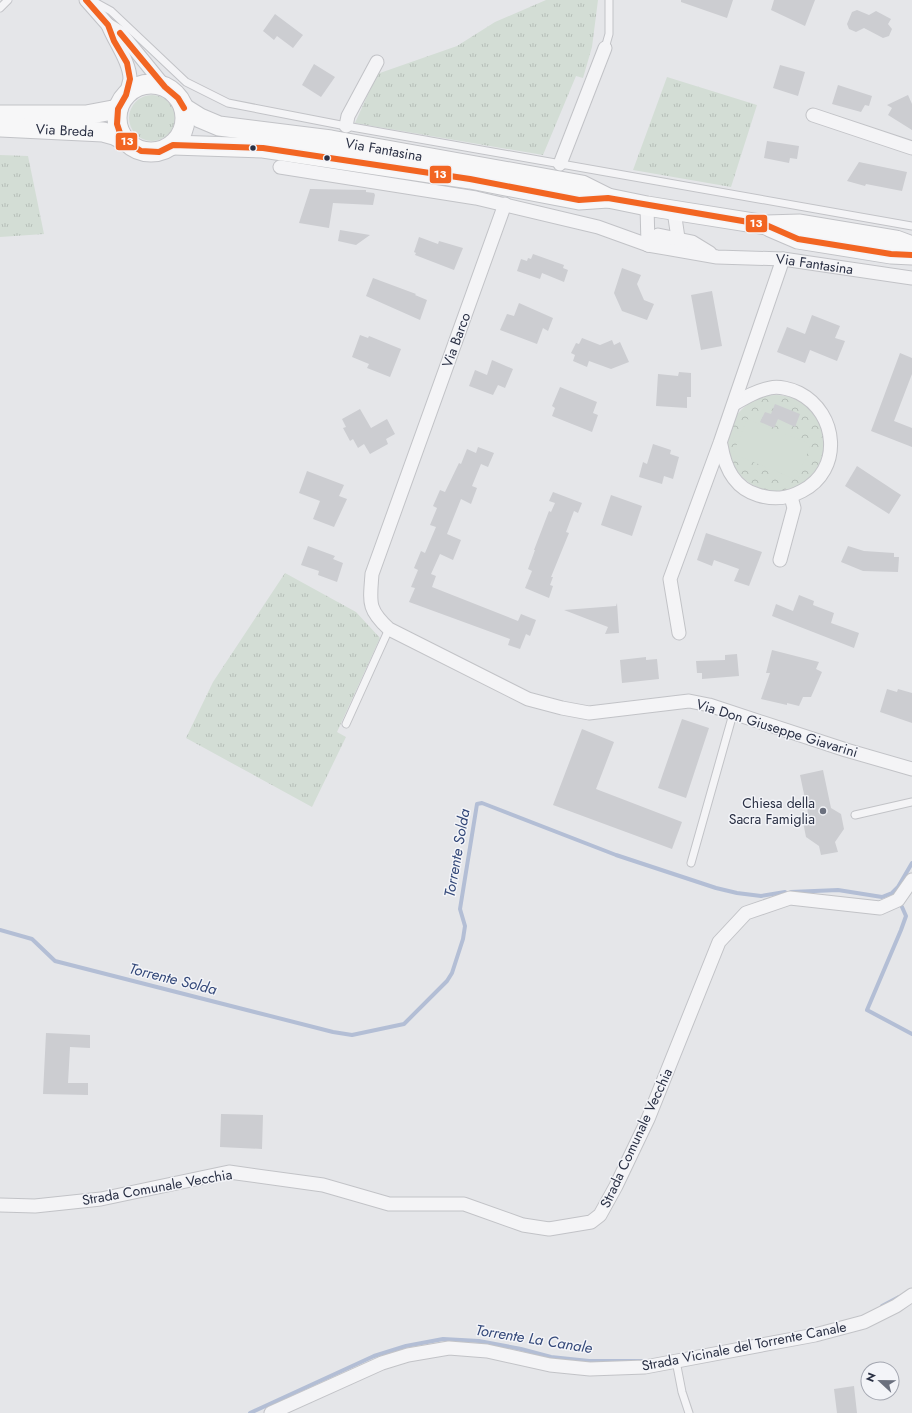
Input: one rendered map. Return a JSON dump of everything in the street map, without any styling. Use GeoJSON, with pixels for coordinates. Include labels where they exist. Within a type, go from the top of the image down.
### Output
{"type":"FeatureCollection","features":[{"type":"Feature","properties":{"kind":"street"},"geometry":{"type":"LineString","coordinates":[[86,0],[108,25],[121,33],[165,87],[178,98],[184,108],[185,120],[181,135],[172,145]]}},
{"type":"Feature","properties":{"kind":"street"},"geometry":{"type":"LineString","coordinates":[[108,25],[114,41],[127,63],[130,79],[122,102],[117,124],[120,133],[127,142]]}},
{"type":"Feature","properties":{"kind":"street"},"geometry":{"type":"LineString","coordinates":[[560,164],[605,48]]}},
{"type":"Feature","properties":{"kind":"street"},"geometry":{"type":"LineString","coordinates":[[346,126],[348,116],[377,62]]}},
{"type":"Feature","properties":{"kind":"street","name":"Via Breda"},"geometry":{"type":"LineString","coordinates":[[0,114],[86,115],[122,102],[139,86],[152,84],[165,87]]}},
{"type":"Feature","properties":{"kind":"street","name":"Via Fantasina"},"geometry":{"type":"LineString","coordinates":[[184,108],[200,118],[219,126],[331,140],[582,185],[608,198],[674,211],[766,225],[800,224],[896,240],[912,246]]}},
{"type":"Feature","properties":{"kind":"street"},"geometry":{"type":"LineString","coordinates":[[813,115],[912,148]]}},
{"type":"Feature","properties":{"kind":"street","name":"Via Breda"},"geometry":{"type":"LineString","coordinates":[[0,127],[103,132],[114,135],[141,151],[159,152],[172,145]]}},
{"type":"Feature","properties":{"kind":"street","name":"Via Fantasina"},"geometry":{"type":"LineString","coordinates":[[172,145],[263,148],[470,180],[579,200],[608,198]]}},
{"type":"Feature","properties":{"kind":"street"},"geometry":{"type":"LineString","coordinates":[[280,167],[505,204],[598,227],[648,245],[647,206]]}},
{"type":"Feature","properties":{"kind":"street","name":"Via Barco"},"geometry":{"type":"LineString","coordinates":[[376,617],[370,602],[372,574],[505,204]]}},
{"type":"Feature","properties":{"kind":"street"},"geometry":{"type":"LineString","coordinates":[[674,211],[678,238]]}},
{"type":"Feature","properties":{"kind":"street","name":"Via Fantasina"},"geometry":{"type":"LineString","coordinates":[[766,225],[798,239],[891,254],[912,255]]}},
{"type":"Feature","properties":{"kind":"street","name":"Via Fantasina"},"geometry":{"type":"LineString","coordinates":[[648,245],[658,235],[678,238],[692,242],[717,257]]}},
{"type":"Feature","properties":{"kind":"street","name":"Via Fantasina"},"geometry":{"type":"LineString","coordinates":[[648,245],[717,257],[783,260],[912,278]]}},
{"type":"Feature","properties":{"kind":"street"},"geometry":{"type":"LineString","coordinates":[[680,633],[670,579],[734,404],[783,260]]}},
{"type":"Feature","properties":{"kind":"street"},"geometry":{"type":"LineString","coordinates":[[720,443],[724,464],[735,481],[751,493],[770,499],[791,497],[809,488],[823,473],[828,460],[830,454],[830,433],[823,414],[810,399],[792,390],[771,388],[752,393],[734,404]]}},
{"type":"Feature","properties":{"kind":"street"},"geometry":{"type":"LineString","coordinates":[[780,560],[794,508],[791,497]]}},
{"type":"Feature","properties":{"kind":"street","name":"Via Don Giuseppe Giavarini"},"geometry":{"type":"LineString","coordinates":[[376,617],[389,629],[528,699],[589,713],[689,701],[912,769]]}},
{"type":"Feature","properties":{"kind":"street","name":"Strada Comunale Vecchia"},"geometry":{"type":"LineString","coordinates":[[0,1205],[35,1206],[101,1199],[229,1172],[323,1185],[388,1204],[464,1204],[523,1225],[549,1229],[591,1222],[600,1215],[616,1186],[648,1119],[719,942],[746,913],[790,898],[880,908],[898,900],[912,880]]}},
{"type":"Feature","properties":{"kind":"street","name":"Strada Vicinale del Torrente Canale"},"geometry":{"type":"LineString","coordinates":[[271,1413],[382,1363],[408,1355],[449,1348],[487,1351],[550,1365],[590,1369],[645,1367],[815,1335],[864,1322],[896,1306],[912,1295]]}},
{"type":"Feature","properties":{"kind":"lane"},"geometry":{"type":"LineString","coordinates":[[0,8],[8,0]]}},
{"type":"Feature","properties":{"kind":"lane"},"geometry":{"type":"LineString","coordinates":[[91,0],[111,11],[186,82],[228,102],[346,126],[912,226]]}},
{"type":"Feature","properties":{"kind":"lane"},"geometry":{"type":"LineString","coordinates":[[605,48],[609,34],[609,0]]}},
{"type":"Feature","properties":{"kind":"lane"},"geometry":{"type":"LineString","coordinates":[[346,724],[389,629]]}},
{"type":"Feature","properties":{"kind":"lane"},"geometry":{"type":"LineString","coordinates":[[691,863],[733,714]]}},
{"type":"Feature","properties":{"kind":"lane"},"geometry":{"type":"LineString","coordinates":[[855,815],[912,802]]}},
{"type":"Feature","properties":{"kind":"lane"},"geometry":{"type":"LineString","coordinates":[[676,1361],[682,1392],[689,1413]]}},
{"type":"Feature","properties":{"kind":"green space"},"geometry":{"type":"Polygon","coordinates":[[[546,0],[598,0],[592,47],[583,78],[576,76],[543,155],[355,123],[377,74],[457,46],[495,22],[546,0]]]}},
{"type":"Feature","properties":{"kind":"green space"},"geometry":{"type":"Polygon","coordinates":[[[667,77],[757,105],[731,187],[633,170],[667,77]]]}},
{"type":"Feature","properties":{"kind":"green space"},"geometry":{"type":"Polygon","coordinates":[[[147,95],[157,95],[165,99],[171,105],[175,113],[175,123],[171,131],[165,137],[157,141],[147,141],[139,137],[133,131],[129,123],[129,113],[133,105],[139,99],[147,95]]]}},
{"type":"Feature","properties":{"kind":"green space"},"geometry":{"type":"Polygon","coordinates":[[[0,155],[28,156],[44,234],[0,237],[0,155]]]}},
{"type":"Feature","properties":{"kind":"green space"},"geometry":{"type":"Polygon","coordinates":[[[776,395],[795,398],[810,409],[821,424],[824,443],[821,462],[810,477],[795,488],[776,491],[757,488],[742,477],[731,462],[728,443],[731,424],[742,409],[757,398],[776,395]]]}},
{"type":"Feature","properties":{"kind":"green space"},"geometry":{"type":"Polygon","coordinates":[[[747,419],[811,444],[797,480],[733,454],[747,419]]]}},
{"type":"Feature","properties":{"kind":"green space"},"geometry":{"type":"Polygon","coordinates":[[[285,573],[356,612],[380,638],[337,732],[346,737],[312,807],[186,738],[213,682],[285,573]]]}},
{"type":"Feature","properties":{"kind":"building"},"geometry":{"type":"Polygon","coordinates":[[[681,0],[733,0],[727,18],[681,2],[681,0]]]}},
{"type":"Feature","properties":{"kind":"building"},"geometry":{"type":"Polygon","coordinates":[[[774,0],[815,0],[805,26],[771,10],[774,0]]]}},
{"type":"Feature","properties":{"kind":"building"},"geometry":{"type":"Polygon","coordinates":[[[857,10],[869,15],[876,11],[891,19],[888,24],[892,29],[889,36],[883,38],[864,28],[856,32],[849,29],[847,24],[852,12],[857,10]]]}},
{"type":"Feature","properties":{"kind":"building"},"geometry":{"type":"Polygon","coordinates":[[[275,14],[303,35],[293,48],[277,36],[274,40],[263,31],[275,14]]]}},
{"type":"Feature","properties":{"kind":"building"},"geometry":{"type":"Polygon","coordinates":[[[314,64],[335,77],[321,97],[302,85],[314,64]]]}},
{"type":"Feature","properties":{"kind":"building"},"geometry":{"type":"Polygon","coordinates":[[[780,65],[805,72],[798,96],[773,88],[780,65]]]}},
{"type":"Feature","properties":{"kind":"building"},"geometry":{"type":"Polygon","coordinates":[[[838,85],[872,96],[869,106],[865,105],[861,112],[832,104],[838,85]]]}},
{"type":"Feature","properties":{"kind":"building"},"geometry":{"type":"Polygon","coordinates":[[[908,95],[912,104],[912,130],[888,115],[892,108],[887,105],[908,95]]]}},
{"type":"Feature","properties":{"kind":"building"},"geometry":{"type":"Polygon","coordinates":[[[767,141],[799,146],[797,159],[790,158],[789,163],[764,158],[767,141]]]}},
{"type":"Feature","properties":{"kind":"building"},"geometry":{"type":"Polygon","coordinates":[[[859,162],[907,172],[902,191],[866,184],[865,186],[847,181],[859,162]]]}},
{"type":"Feature","properties":{"kind":"building"},"geometry":{"type":"Polygon","coordinates":[[[310,189],[366,190],[366,192],[374,193],[375,195],[373,205],[333,203],[329,228],[299,223],[310,189]]]}},
{"type":"Feature","properties":{"kind":"building"},"geometry":{"type":"Polygon","coordinates":[[[340,230],[370,235],[356,245],[338,241],[340,230]]]}},
{"type":"Feature","properties":{"kind":"building"},"geometry":{"type":"Polygon","coordinates":[[[419,237],[438,244],[439,241],[463,248],[454,270],[415,255],[416,253],[414,252],[419,237]]]}},
{"type":"Feature","properties":{"kind":"building"},"geometry":{"type":"Polygon","coordinates":[[[533,254],[564,265],[563,268],[568,270],[564,282],[542,273],[540,279],[517,271],[521,259],[527,261],[528,258],[531,259],[533,254]]]}},
{"type":"Feature","properties":{"kind":"building"},"geometry":{"type":"Polygon","coordinates":[[[622,268],[641,275],[637,284],[644,300],[654,304],[647,320],[622,311],[614,293],[622,268]]]}},
{"type":"Feature","properties":{"kind":"building"},"geometry":{"type":"Polygon","coordinates":[[[373,278],[416,294],[415,295],[427,300],[420,320],[366,296],[373,278]]]}},
{"type":"Feature","properties":{"kind":"building"},"geometry":{"type":"Polygon","coordinates":[[[712,291],[722,346],[701,350],[691,295],[712,291]]]}},
{"type":"Feature","properties":{"kind":"building"},"geometry":{"type":"Polygon","coordinates":[[[519,303],[553,318],[548,331],[543,328],[537,344],[500,330],[507,314],[514,316],[519,303]]]}},
{"type":"Feature","properties":{"kind":"building"},"geometry":{"type":"Polygon","coordinates":[[[812,315],[840,326],[835,338],[845,341],[837,361],[810,350],[805,363],[777,352],[787,327],[805,334],[812,315]]]}},
{"type":"Feature","properties":{"kind":"building"},"geometry":{"type":"Polygon","coordinates":[[[360,335],[368,338],[369,336],[401,349],[390,377],[367,368],[369,364],[352,357],[360,335]]]}},
{"type":"Feature","properties":{"kind":"building"},"geometry":{"type":"Polygon","coordinates":[[[582,338],[600,345],[612,340],[614,345],[620,342],[629,362],[611,369],[589,361],[587,367],[573,361],[575,355],[571,353],[576,343],[579,344],[582,338]]]}},
{"type":"Feature","properties":{"kind":"building"},"geometry":{"type":"Polygon","coordinates":[[[900,353],[912,358],[912,374],[894,421],[912,428],[912,447],[871,431],[900,353]]]}},
{"type":"Feature","properties":{"kind":"building"},"geometry":{"type":"Polygon","coordinates":[[[492,360],[513,369],[505,388],[498,385],[493,395],[469,386],[475,370],[487,375],[492,360]]]}},
{"type":"Feature","properties":{"kind":"building"},"geometry":{"type":"Polygon","coordinates":[[[679,372],[691,373],[691,397],[687,397],[687,408],[656,406],[658,374],[678,376],[679,372]]]}},
{"type":"Feature","properties":{"kind":"building"},"geometry":{"type":"Polygon","coordinates":[[[560,387],[597,402],[593,413],[598,415],[592,432],[552,416],[555,408],[552,406],[560,387]]]}},
{"type":"Feature","properties":{"kind":"building"},"geometry":{"type":"Polygon","coordinates":[[[775,404],[800,414],[795,427],[778,419],[774,428],[760,422],[765,412],[771,414],[775,404]]]}},
{"type":"Feature","properties":{"kind":"building"},"geometry":{"type":"Polygon","coordinates":[[[360,409],[371,428],[387,419],[395,434],[386,439],[388,444],[370,454],[364,444],[358,448],[353,439],[350,441],[343,428],[346,427],[342,419],[360,409]]]}},
{"type":"Feature","properties":{"kind":"building"},"geometry":{"type":"Polygon","coordinates":[[[653,444],[671,450],[670,454],[679,457],[673,479],[664,476],[662,484],[639,477],[643,462],[647,464],[653,444]]]}},
{"type":"Feature","properties":{"kind":"building"},"geometry":{"type":"Polygon","coordinates":[[[478,447],[494,453],[488,467],[481,464],[472,486],[477,488],[471,504],[461,499],[447,534],[461,540],[453,560],[440,554],[431,574],[436,576],[432,587],[518,621],[521,614],[536,620],[530,636],[526,634],[520,649],[508,645],[510,639],[409,602],[415,588],[411,587],[418,570],[414,568],[421,551],[425,553],[436,527],[430,525],[437,508],[433,506],[440,490],[445,492],[459,463],[461,464],[467,449],[476,453],[478,447]]]}},
{"type":"Feature","properties":{"kind":"building"},"geometry":{"type":"Polygon","coordinates":[[[857,466],[901,495],[889,514],[845,486],[857,466]]]}},
{"type":"Feature","properties":{"kind":"building"},"geometry":{"type":"Polygon","coordinates":[[[307,471],[344,485],[339,496],[347,499],[334,527],[313,519],[320,501],[299,493],[307,471]]]}},
{"type":"Feature","properties":{"kind":"building"},"geometry":{"type":"Polygon","coordinates":[[[553,492],[582,503],[578,513],[574,511],[566,532],[569,533],[551,577],[553,577],[550,585],[553,586],[549,598],[525,588],[532,571],[528,569],[534,550],[549,511],[551,512],[555,503],[549,501],[553,492]]]}},
{"type":"Feature","properties":{"kind":"building"},"geometry":{"type":"Polygon","coordinates":[[[611,495],[642,506],[632,536],[601,525],[611,495]]]}},
{"type":"Feature","properties":{"kind":"building"},"geometry":{"type":"Polygon","coordinates":[[[706,533],[762,552],[749,586],[734,581],[739,569],[714,560],[712,566],[697,560],[706,533]]]}},
{"type":"Feature","properties":{"kind":"building"},"geometry":{"type":"Polygon","coordinates":[[[308,546],[335,556],[333,559],[343,563],[337,582],[318,575],[319,571],[301,565],[308,546]]]}},
{"type":"Feature","properties":{"kind":"building"},"geometry":{"type":"Polygon","coordinates":[[[848,546],[864,551],[894,553],[894,557],[899,557],[898,572],[863,571],[841,562],[848,546]]]}},
{"type":"Feature","properties":{"kind":"building"},"geometry":{"type":"Polygon","coordinates":[[[799,595],[814,601],[813,605],[834,613],[831,623],[859,633],[854,648],[772,616],[776,604],[793,611],[799,595]]]}},
{"type":"Feature","properties":{"kind":"building"},"geometry":{"type":"Polygon","coordinates":[[[617,603],[619,633],[605,634],[608,627],[564,610],[616,606],[617,603]]]}},
{"type":"Feature","properties":{"kind":"building"},"geometry":{"type":"Polygon","coordinates":[[[772,650],[819,662],[816,669],[822,672],[811,697],[803,697],[799,706],[761,699],[770,673],[766,673],[772,650]]]}},
{"type":"Feature","properties":{"kind":"building"},"geometry":{"type":"Polygon","coordinates":[[[737,654],[739,676],[702,679],[702,673],[697,673],[696,661],[725,660],[725,655],[737,654]]]}},
{"type":"Feature","properties":{"kind":"building"},"geometry":{"type":"Polygon","coordinates":[[[646,657],[646,660],[657,659],[659,679],[622,683],[620,660],[646,657]]]}},
{"type":"Feature","properties":{"kind":"building"},"geometry":{"type":"Polygon","coordinates":[[[887,689],[897,692],[898,689],[912,693],[912,723],[880,712],[887,689]]]}},
{"type":"Feature","properties":{"kind":"building"},"geometry":{"type":"Polygon","coordinates":[[[682,719],[709,728],[686,798],[658,788],[682,719]]]}},
{"type":"Feature","properties":{"kind":"building"},"geometry":{"type":"Polygon","coordinates":[[[582,729],[614,742],[596,789],[682,822],[672,849],[553,805],[582,729]]]}},
{"type":"Feature","properties":{"kind":"building","name":"Chiesa della Sacra Famiglia"},"geometry":{"type":"Polygon","coordinates":[[[823,770],[831,808],[841,814],[844,829],[835,842],[838,852],[821,855],[819,846],[806,837],[803,822],[808,813],[800,775],[823,770]]]}},
{"type":"Feature","properties":{"kind":"building"},"geometry":{"type":"Polygon","coordinates":[[[46,1033],[90,1035],[90,1048],[70,1047],[68,1083],[88,1083],[88,1095],[43,1094],[46,1033]]]}},
{"type":"Feature","properties":{"kind":"building"},"geometry":{"type":"Polygon","coordinates":[[[221,1114],[263,1115],[262,1149],[220,1147],[221,1114]]]}},
{"type":"Feature","properties":{"kind":"building"},"geometry":{"type":"Polygon","coordinates":[[[854,1386],[857,1413],[837,1413],[834,1389],[854,1386]]]}},
{"type":"Feature","properties":{"kind":"waterway","name":"Torrente Solda"},"geometry":{"type":"LineString","coordinates":[[0,930],[32,939],[55,961],[333,1032],[352,1035],[404,1024],[447,981],[452,973],[463,939],[465,926],[460,909],[477,804],[482,803],[616,855],[716,888],[737,893],[761,896],[785,892]]}},
{"type":"Feature","properties":{"kind":"waterway","name":"Torrente Solda"},"geometry":{"type":"LineString","coordinates":[[791,892],[838,890],[882,897],[892,893],[898,887],[912,863]]}},
{"type":"Feature","properties":{"kind":"waterway"},"geometry":{"type":"LineString","coordinates":[[902,907],[906,916],[867,1010],[912,1034]]}},
{"type":"Feature","properties":{"kind":"waterway","name":"Torrente La Canale"},"geometry":{"type":"LineString","coordinates":[[882,1306],[899,1297]]}},
{"type":"Feature","properties":{"kind":"waterway","name":"Torrente La Canale"},"geometry":{"type":"LineString","coordinates":[[250,1413],[374,1356],[406,1346],[443,1339],[479,1341],[521,1349],[551,1357],[589,1361],[647,1361]]}},
{"type":"Feature","properties":{"kind":"transit line","name":"13"},"geometry":{"type":"LineString","coordinates":[[86,0],[108,25],[114,41],[127,63],[130,79],[126,95],[118,109],[117,124],[120,133],[127,142],[141,151],[159,152],[173,145],[263,148],[470,179],[579,200],[608,198],[766,225],[798,239],[891,254],[912,255]]}},
{"type":"Feature","properties":{"kind":"transit line","name":"13"},"geometry":{"type":"LineString","coordinates":[[120,33],[165,87],[178,98],[184,108]]}},
{"type":"Feature","properties":{"kind":"place","name":"Chiesa della Sacra Famiglia"},"geometry":{"type":"Point","coordinates":[823,811]}}]}
